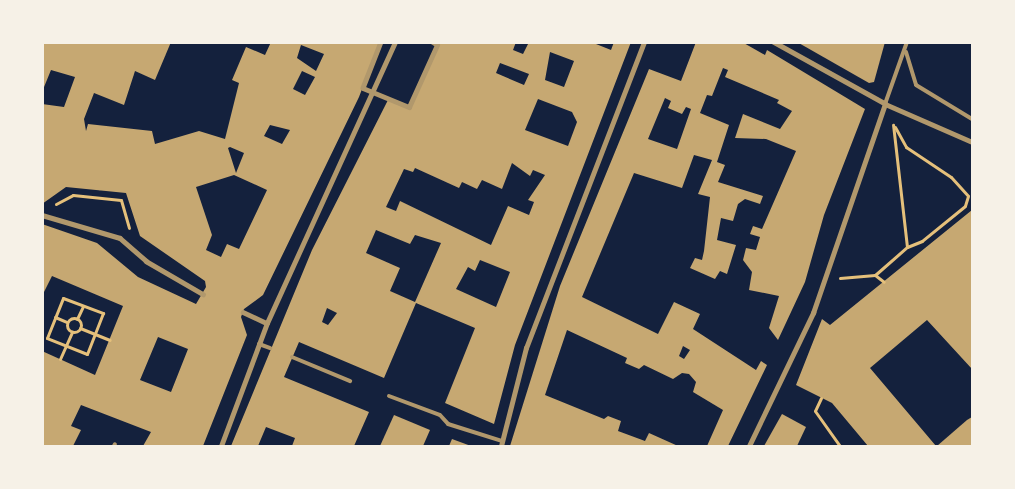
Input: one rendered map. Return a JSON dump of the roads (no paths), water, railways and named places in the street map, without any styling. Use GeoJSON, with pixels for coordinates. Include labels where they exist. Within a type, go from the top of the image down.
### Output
{"type":"FeatureCollection","features":[{"type":"Feature","properties":{"kind":"street"},"geometry":{"type":"LineString","coordinates":[[382,42],[363,88],[409,107],[437,45],[432,42]]}},
{"type":"Feature","properties":{"kind":"street"},"geometry":{"type":"LineString","coordinates":[[221,446],[267,323],[375,93],[395,42]]}},
{"type":"Feature","properties":{"kind":"street"},"geometry":{"type":"LineString","coordinates":[[501,444],[526,348],[644,42]]}},
{"type":"Feature","properties":{"kind":"street"},"geometry":{"type":"LineString","coordinates":[[773,42],[885,104],[972,142]]}},
{"type":"Feature","properties":{"kind":"street"},"geometry":{"type":"LineString","coordinates":[[749,446],[813,313],[885,104]]}},
{"type":"Feature","properties":{"kind":"street"},"geometry":{"type":"LineString","coordinates":[[42,215],[120,238],[135,252],[203,294]]}},
{"type":"Feature","properties":{"kind":"street"},"geometry":{"type":"LineString","coordinates":[[243,312],[267,323]]}},
{"type":"Feature","properties":{"kind":"lane"},"geometry":{"type":"LineString","coordinates":[[906,42],[906,52],[916,85],[972,119]]}},
{"type":"Feature","properties":{"kind":"lane"},"geometry":{"type":"LineString","coordinates":[[885,104],[906,52]]}},
{"type":"Feature","properties":{"kind":"lane"},"geometry":{"type":"LineString","coordinates":[[259,344],[270,348]]}},
{"type":"Feature","properties":{"kind":"lane"},"geometry":{"type":"LineString","coordinates":[[292,357],[350,381]]}},
{"type":"Feature","properties":{"kind":"lane"},"geometry":{"type":"LineString","coordinates":[[389,396],[440,415],[448,424],[501,444]]}}]}
